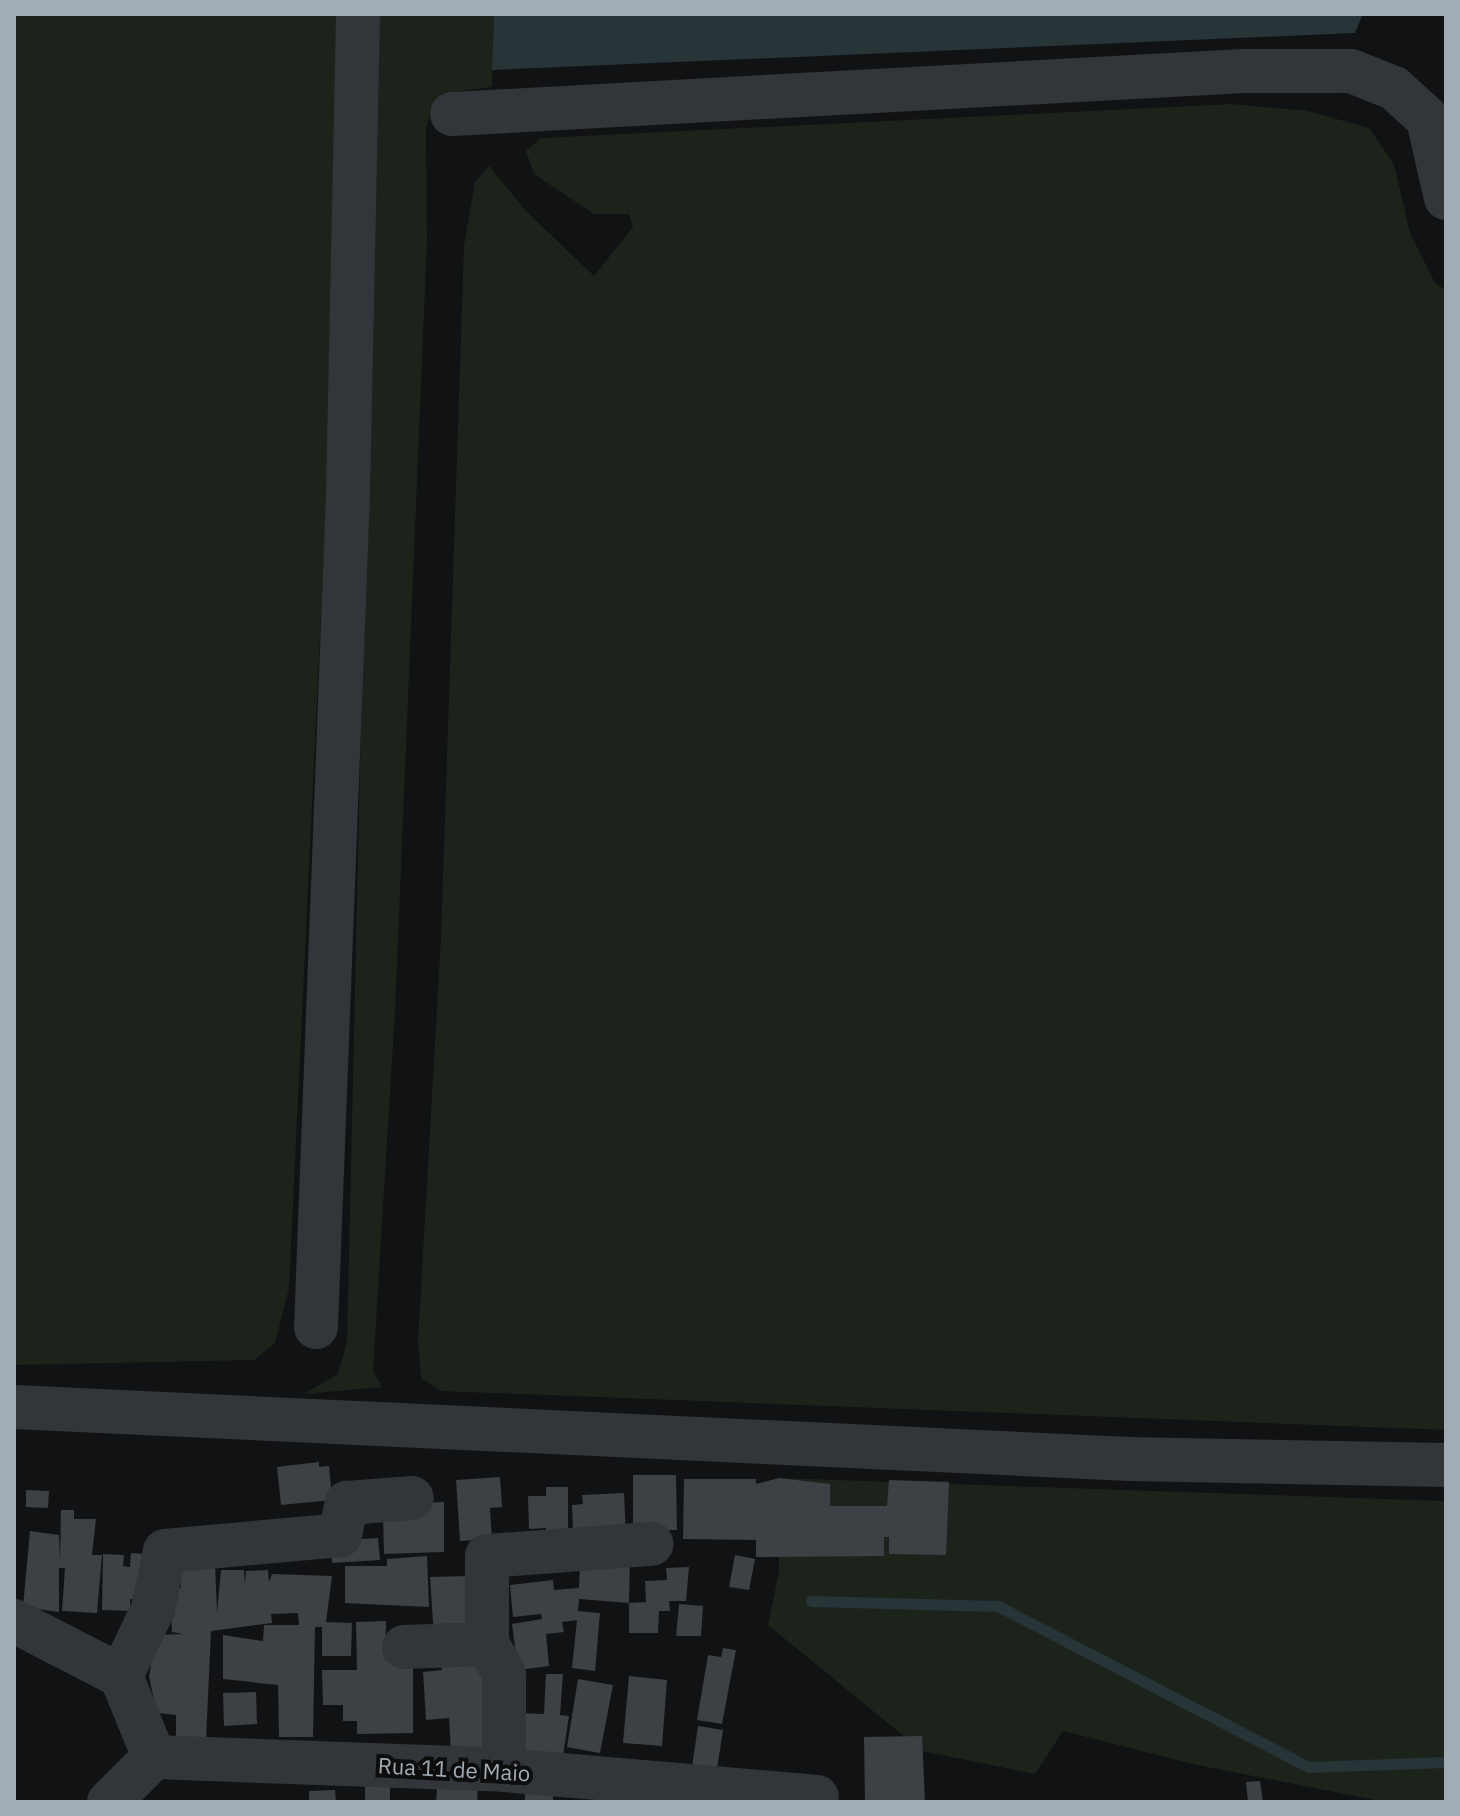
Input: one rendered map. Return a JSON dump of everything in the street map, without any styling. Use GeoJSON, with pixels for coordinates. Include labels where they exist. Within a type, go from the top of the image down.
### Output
{"type":"FeatureCollection","features":[{"type":"Feature","properties":{"kind":"lane"},"geometry":{"type":"LineString","coordinates":[[316,1327],[348,493],[358,14]]}},
{"type":"Feature","properties":{"kind":"lane"},"geometry":{"type":"LineString","coordinates":[[452,114],[1244,71],[1351,71],[1394,88],[1428,119],[1446,198]]}},
{"type":"Feature","properties":{"kind":"lane"},"geometry":{"type":"LineString","coordinates":[[14,1407],[1129,1459],[1446,1465]]}},
{"type":"Feature","properties":{"kind":"lane"},"geometry":{"type":"LineString","coordinates":[[121,1676],[153,1609],[165,1551],[340,1535],[347,1503],[412,1498]]}},
{"type":"Feature","properties":{"kind":"lane"},"geometry":{"type":"LineString","coordinates":[[504,1770],[504,1673],[487,1644],[487,1556],[652,1544]]}},
{"type":"Feature","properties":{"kind":"lane"},"geometry":{"type":"LineString","coordinates":[[14,1621],[121,1676],[154,1757],[109,1802]]}},
{"type":"Feature","properties":{"kind":"lane"},"geometry":{"type":"LineString","coordinates":[[404,1647],[487,1644]]}},
{"type":"Feature","properties":{"kind":"lane","name":"Rua 11 de Maio"},"geometry":{"type":"LineString","coordinates":[[154,1757],[504,1770],[817,1797]]}},
{"type":"Feature","properties":{"kind":"shaded area"},"geometry":{"type":"Polygon","coordinates":[[[14,14],[340,14],[333,364],[289,1288],[275,1343],[254,1360],[14,1365],[14,14]]]}},
{"type":"Feature","properties":{"kind":"shaded area"},"geometry":{"type":"Polygon","coordinates":[[[377,14],[494,14],[492,87],[459,91],[431,106],[426,131],[427,241],[395,1011],[373,1371],[382,1387],[304,1394],[338,1374],[347,1342],[377,14]]]}},
{"type":"Feature","properties":{"kind":"shaded area"},"geometry":{"type":"Polygon","coordinates":[[[494,14],[1363,14],[1355,33],[492,70],[494,14]]]}},
{"type":"Feature","properties":{"kind":"shaded area"},"geometry":{"type":"Polygon","coordinates":[[[1232,104],[1308,111],[1369,128],[1394,164],[1410,233],[1435,283],[1446,290],[1446,1430],[441,1391],[421,1378],[418,1341],[441,938],[464,245],[475,182],[489,166],[527,212],[594,276],[633,227],[629,214],[594,214],[534,174],[526,151],[541,138],[1232,104]]]}},
{"type":"Feature","properties":{"kind":"shaded area"},"geometry":{"type":"Polygon","coordinates":[[[779,1478],[1446,1501],[1446,1802],[1385,1802],[1197,1765],[1063,1731],[1035,1774],[922,1751],[768,1625],[779,1572],[779,1478]]]}},
{"type":"Feature","properties":{"kind":"building"},"geometry":{"type":"Polygon","coordinates":[[[319,1462],[319,1467],[329,1466],[332,1500],[281,1505],[277,1467],[319,1462]]]}},
{"type":"Feature","properties":{"kind":"building"},"geometry":{"type":"Polygon","coordinates":[[[633,1475],[676,1475],[677,1530],[633,1530],[633,1475]]]}},
{"type":"Feature","properties":{"kind":"building"},"geometry":{"type":"Polygon","coordinates":[[[500,1477],[502,1507],[490,1508],[492,1539],[460,1541],[456,1480],[500,1477]]]}},
{"type":"Feature","properties":{"kind":"building"},"geometry":{"type":"Polygon","coordinates":[[[779,1478],[830,1484],[830,1506],[887,1506],[889,1480],[949,1482],[946,1555],[889,1554],[889,1537],[884,1537],[884,1556],[756,1557],[756,1540],[683,1539],[684,1479],[756,1479],[756,1484],[779,1478]]]}},
{"type":"Feature","properties":{"kind":"building"},"geometry":{"type":"Polygon","coordinates":[[[546,1487],[568,1487],[568,1541],[546,1541],[546,1528],[529,1529],[528,1496],[546,1496],[546,1487]]]}},
{"type":"Feature","properties":{"kind":"building"},"geometry":{"type":"Polygon","coordinates":[[[26,1490],[49,1491],[48,1508],[26,1507],[26,1490]]]}},
{"type":"Feature","properties":{"kind":"building"},"geometry":{"type":"Polygon","coordinates":[[[624,1493],[626,1538],[573,1528],[572,1505],[583,1504],[582,1495],[624,1493]]]}},
{"type":"Feature","properties":{"kind":"building"},"geometry":{"type":"Polygon","coordinates":[[[444,1502],[444,1552],[384,1554],[383,1516],[418,1503],[444,1502]]]}},
{"type":"Feature","properties":{"kind":"building"},"geometry":{"type":"Polygon","coordinates":[[[61,1510],[74,1510],[74,1519],[96,1519],[92,1555],[102,1555],[97,1613],[62,1611],[65,1568],[59,1568],[59,1612],[23,1607],[30,1531],[59,1535],[60,1562],[61,1510]]]}},
{"type":"Feature","properties":{"kind":"building"},"geometry":{"type":"Polygon","coordinates":[[[378,1538],[380,1560],[332,1563],[330,1541],[378,1538]]]}},
{"type":"Feature","properties":{"kind":"building"},"geometry":{"type":"Polygon","coordinates":[[[131,1553],[153,1555],[144,1600],[130,1599],[130,1611],[102,1610],[103,1554],[124,1555],[123,1566],[130,1567],[131,1553]]]}},
{"type":"Feature","properties":{"kind":"building"},"geometry":{"type":"Polygon","coordinates":[[[735,1555],[755,1559],[749,1590],[729,1587],[735,1555]]]}},
{"type":"Feature","properties":{"kind":"building"},"geometry":{"type":"Polygon","coordinates":[[[427,1556],[429,1607],[345,1603],[345,1566],[387,1566],[387,1559],[427,1556]]]}},
{"type":"Feature","properties":{"kind":"building"},"geometry":{"type":"Polygon","coordinates":[[[630,1557],[629,1603],[579,1599],[578,1611],[600,1613],[595,1671],[572,1668],[577,1620],[562,1622],[564,1632],[546,1634],[549,1666],[518,1670],[512,1624],[542,1619],[541,1614],[513,1617],[510,1585],[553,1580],[554,1590],[579,1588],[580,1560],[630,1557]]]}},
{"type":"Feature","properties":{"kind":"building"},"geometry":{"type":"Polygon","coordinates":[[[215,1562],[217,1613],[221,1570],[244,1570],[245,1584],[246,1571],[268,1570],[269,1582],[272,1574],[332,1576],[326,1622],[352,1623],[351,1656],[322,1656],[322,1627],[315,1627],[313,1737],[279,1737],[278,1685],[223,1679],[223,1635],[263,1641],[264,1625],[299,1625],[298,1613],[271,1614],[272,1623],[211,1631],[206,1741],[176,1739],[176,1715],[157,1713],[149,1677],[156,1635],[183,1634],[172,1632],[170,1589],[181,1588],[180,1571],[215,1562]]]}},
{"type":"Feature","properties":{"kind":"building"},"geometry":{"type":"Polygon","coordinates":[[[689,1567],[686,1601],[669,1601],[670,1611],[659,1611],[658,1633],[629,1633],[629,1603],[646,1602],[645,1581],[667,1580],[666,1568],[689,1567]]]}},
{"type":"Feature","properties":{"kind":"building"},"geometry":{"type":"Polygon","coordinates":[[[468,1576],[470,1636],[434,1638],[430,1577],[468,1576]]]}},
{"type":"Feature","properties":{"kind":"building"},"geometry":{"type":"Polygon","coordinates":[[[679,1604],[703,1606],[701,1636],[676,1636],[679,1604]]]}},
{"type":"Feature","properties":{"kind":"building"},"geometry":{"type":"Polygon","coordinates":[[[386,1621],[385,1660],[413,1659],[413,1733],[357,1734],[357,1721],[343,1721],[343,1705],[323,1705],[322,1670],[357,1670],[356,1622],[386,1621]]]}},
{"type":"Feature","properties":{"kind":"building"},"geometry":{"type":"Polygon","coordinates":[[[723,1648],[736,1650],[722,1724],[697,1720],[708,1655],[721,1657],[723,1648]]]}},
{"type":"Feature","properties":{"kind":"building"},"geometry":{"type":"Polygon","coordinates":[[[441,1658],[482,1663],[497,1753],[451,1752],[449,1718],[426,1720],[423,1672],[442,1670],[441,1658]]]}},
{"type":"Feature","properties":{"kind":"building"},"geometry":{"type":"Polygon","coordinates":[[[546,1674],[563,1674],[560,1715],[569,1716],[563,1755],[519,1753],[521,1713],[544,1714],[546,1674]]]}},
{"type":"Feature","properties":{"kind":"building"},"geometry":{"type":"Polygon","coordinates":[[[629,1676],[667,1680],[662,1746],[623,1743],[629,1676]]]}},
{"type":"Feature","properties":{"kind":"building"},"geometry":{"type":"Polygon","coordinates":[[[578,1679],[613,1685],[600,1753],[567,1747],[578,1679]]]}},
{"type":"Feature","properties":{"kind":"building"},"geometry":{"type":"Polygon","coordinates":[[[256,1692],[257,1724],[224,1726],[223,1693],[256,1692]]]}},
{"type":"Feature","properties":{"kind":"building"},"geometry":{"type":"Polygon","coordinates":[[[698,1726],[723,1730],[717,1769],[692,1767],[698,1726]]]}},
{"type":"Feature","properties":{"kind":"building"},"geometry":{"type":"Polygon","coordinates":[[[922,1736],[925,1802],[865,1802],[864,1737],[922,1736]]]}},
{"type":"Feature","properties":{"kind":"building"},"geometry":{"type":"Polygon","coordinates":[[[365,1775],[390,1776],[390,1802],[365,1802],[365,1775]]]}},
{"type":"Feature","properties":{"kind":"building"},"geometry":{"type":"Polygon","coordinates":[[[1260,1781],[1263,1802],[1248,1802],[1246,1782],[1260,1781]]]}},
{"type":"Feature","properties":{"kind":"building"},"geometry":{"type":"Polygon","coordinates":[[[478,1782],[477,1802],[436,1802],[437,1788],[478,1782]]]}},
{"type":"Feature","properties":{"kind":"building"},"geometry":{"type":"Polygon","coordinates":[[[525,1785],[553,1787],[553,1802],[525,1802],[525,1785]]]}},
{"type":"Feature","properties":{"kind":"building"},"geometry":{"type":"Polygon","coordinates":[[[335,1790],[336,1802],[309,1802],[309,1791],[335,1790]]]}},
{"type":"Feature","properties":{"kind":"waterway"},"geometry":{"type":"LineString","coordinates":[[811,1601],[998,1606],[1308,1767],[1446,1762]]}}]}
